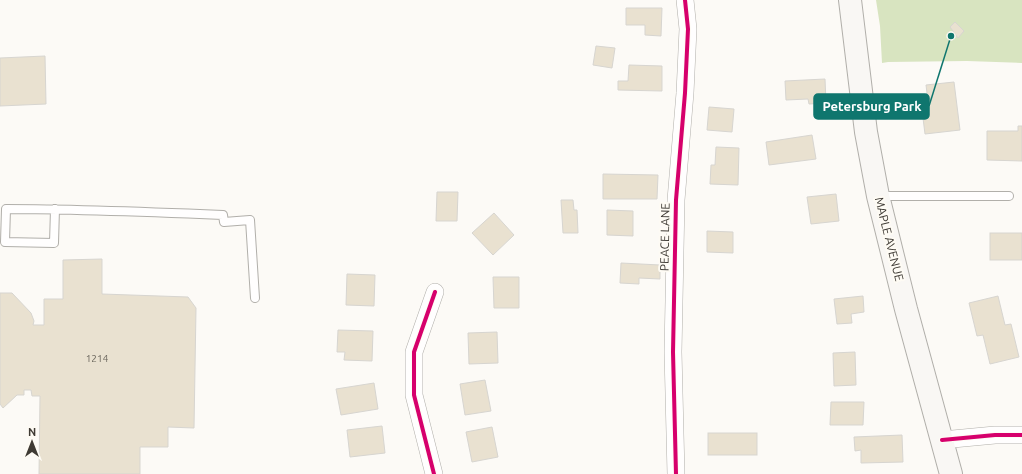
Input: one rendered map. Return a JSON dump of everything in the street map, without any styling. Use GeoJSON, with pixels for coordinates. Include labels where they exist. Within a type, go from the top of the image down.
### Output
{"type":"FeatureCollection","features":[{"type":"Feature","properties":{"kind":"main road","name":"MAPLE AVENUE"},"geometry":{"type":"LineString","coordinates":[[850,0],[866,132],[878,196],[906,309],[951,474]]}},
{"type":"Feature","properties":{"kind":"street","name":"PEACE LANE"},"geometry":{"type":"LineString","coordinates":[[676,474],[674,352],[676,200],[685,92],[688,29],[685,0]]}},
{"type":"Feature","properties":{"kind":"street"},"geometry":{"type":"LineString","coordinates":[[434,474],[414,395],[414,352],[435,292]]}},
{"type":"Feature","properties":{"kind":"street"},"geometry":{"type":"LineString","coordinates":[[942,440],[995,435],[1022,435]]}},
{"type":"Feature","properties":{"kind":"lane"},"geometry":{"type":"LineString","coordinates":[[878,196],[1009,196]]}},
{"type":"Feature","properties":{"kind":"lane"},"geometry":{"type":"LineString","coordinates":[[55,209],[54,243],[4,242],[3,208],[55,209],[223,215],[224,222],[250,220],[255,298]]}},
{"type":"Feature","properties":{"kind":"green space"},"geometry":{"type":"Polygon","coordinates":[[[876,0],[1022,0],[1022,63],[967,61],[882,63],[880,26],[876,0]]]}},
{"type":"Feature","properties":{"kind":"building"},"geometry":{"type":"Polygon","coordinates":[[[626,8],[662,8],[661,36],[645,35],[645,25],[626,25],[626,8]]]}},
{"type":"Feature","properties":{"kind":"building"},"geometry":{"type":"Polygon","coordinates":[[[955,22],[964,31],[958,38],[950,27],[955,22]]]}},
{"type":"Feature","properties":{"kind":"building"},"geometry":{"type":"Polygon","coordinates":[[[596,46],[615,48],[612,68],[593,65],[596,46]]]}},
{"type":"Feature","properties":{"kind":"building"},"geometry":{"type":"Polygon","coordinates":[[[45,56],[46,104],[0,106],[0,58],[45,56]]]}},
{"type":"Feature","properties":{"kind":"building"},"geometry":{"type":"Polygon","coordinates":[[[629,65],[662,66],[662,91],[618,90],[618,81],[628,81],[629,65]]]}},
{"type":"Feature","properties":{"kind":"building"},"geometry":{"type":"Polygon","coordinates":[[[825,79],[826,103],[809,104],[808,99],[786,100],[785,81],[825,79]]]}},
{"type":"Feature","properties":{"kind":"building"},"geometry":{"type":"Polygon","coordinates":[[[954,82],[960,130],[925,134],[922,110],[929,109],[926,85],[954,82]]]}},
{"type":"Feature","properties":{"kind":"building"},"geometry":{"type":"Polygon","coordinates":[[[709,107],[734,109],[732,132],[707,130],[709,107]]]}},
{"type":"Feature","properties":{"kind":"building"},"geometry":{"type":"Polygon","coordinates":[[[1018,126],[1022,126],[1022,161],[987,160],[987,131],[1018,131],[1018,126]]]}},
{"type":"Feature","properties":{"kind":"building"},"geometry":{"type":"Polygon","coordinates":[[[812,135],[816,159],[769,165],[766,142],[812,135]]]}},
{"type":"Feature","properties":{"kind":"building"},"geometry":{"type":"Polygon","coordinates":[[[716,147],[739,148],[738,185],[710,184],[711,165],[715,165],[716,147]]]}},
{"type":"Feature","properties":{"kind":"building"},"geometry":{"type":"Polygon","coordinates":[[[603,174],[658,175],[657,199],[603,199],[603,174]]]}},
{"type":"Feature","properties":{"kind":"building"},"geometry":{"type":"Polygon","coordinates":[[[437,192],[458,192],[457,221],[436,221],[437,192]]]}},
{"type":"Feature","properties":{"kind":"building"},"geometry":{"type":"Polygon","coordinates":[[[836,194],[839,221],[811,224],[807,197],[836,194]]]}},
{"type":"Feature","properties":{"kind":"building"},"geometry":{"type":"Polygon","coordinates":[[[561,200],[573,200],[574,210],[577,210],[578,233],[563,233],[561,200]]]}},
{"type":"Feature","properties":{"kind":"building"},"geometry":{"type":"Polygon","coordinates":[[[607,210],[633,211],[633,236],[607,235],[607,210]]]}},
{"type":"Feature","properties":{"kind":"building"},"geometry":{"type":"Polygon","coordinates":[[[494,213],[514,235],[493,255],[472,233],[494,213]]]}},
{"type":"Feature","properties":{"kind":"building"},"geometry":{"type":"Polygon","coordinates":[[[707,231],[733,232],[733,253],[707,252],[707,231]]]}},
{"type":"Feature","properties":{"kind":"building"},"geometry":{"type":"Polygon","coordinates":[[[990,233],[1022,233],[1022,260],[990,260],[990,233]]]}},
{"type":"Feature","properties":{"kind":"building"},"geometry":{"type":"Polygon","coordinates":[[[102,259],[102,294],[188,297],[196,308],[194,428],[168,427],[168,447],[140,447],[140,474],[39,474],[40,396],[32,396],[31,390],[24,390],[24,395],[17,395],[3,408],[0,404],[0,293],[12,293],[31,313],[34,321],[33,325],[44,325],[44,299],[63,299],[63,260],[102,259]]]}},
{"type":"Feature","properties":{"kind":"building"},"geometry":{"type":"Polygon","coordinates":[[[621,263],[660,265],[660,279],[639,278],[639,284],[620,283],[621,263]]]}},
{"type":"Feature","properties":{"kind":"building"},"geometry":{"type":"Polygon","coordinates":[[[347,274],[375,275],[374,306],[346,305],[347,274]]]}},
{"type":"Feature","properties":{"kind":"building"},"geometry":{"type":"Polygon","coordinates":[[[493,277],[519,277],[519,308],[494,308],[493,277]]]}},
{"type":"Feature","properties":{"kind":"building"},"geometry":{"type":"Polygon","coordinates":[[[863,296],[864,312],[851,314],[852,323],[837,324],[834,299],[863,296]]]}},
{"type":"Feature","properties":{"kind":"building"},"geometry":{"type":"Polygon","coordinates":[[[998,296],[1005,325],[1011,324],[1019,357],[990,364],[983,335],[977,336],[969,303],[998,296]]]}},
{"type":"Feature","properties":{"kind":"building"},"geometry":{"type":"Polygon","coordinates":[[[338,330],[373,331],[372,361],[344,360],[345,352],[337,352],[338,330]]]}},
{"type":"Feature","properties":{"kind":"building"},"geometry":{"type":"Polygon","coordinates":[[[497,332],[498,363],[469,364],[468,333],[497,332]]]}},
{"type":"Feature","properties":{"kind":"building"},"geometry":{"type":"Polygon","coordinates":[[[855,352],[856,385],[834,386],[833,353],[855,352]]]}},
{"type":"Feature","properties":{"kind":"building"},"geometry":{"type":"Polygon","coordinates":[[[485,380],[491,411],[465,415],[460,384],[485,380]]]}},
{"type":"Feature","properties":{"kind":"building"},"geometry":{"type":"Polygon","coordinates":[[[374,383],[378,409],[341,415],[336,389],[374,383]]]}},
{"type":"Feature","properties":{"kind":"building"},"geometry":{"type":"Polygon","coordinates":[[[831,402],[864,402],[863,425],[830,425],[831,402]]]}},
{"type":"Feature","properties":{"kind":"building"},"geometry":{"type":"Polygon","coordinates":[[[382,426],[385,453],[350,457],[347,430],[382,426]]]}},
{"type":"Feature","properties":{"kind":"building"},"geometry":{"type":"Polygon","coordinates":[[[492,427],[498,457],[472,462],[466,432],[492,427]]]}},
{"type":"Feature","properties":{"kind":"building"},"geometry":{"type":"Polygon","coordinates":[[[708,433],[757,433],[757,455],[708,455],[708,433]]]}},
{"type":"Feature","properties":{"kind":"building"},"geometry":{"type":"Polygon","coordinates":[[[902,435],[903,462],[861,463],[861,450],[855,451],[854,437],[902,435]]]}},
{"type":"Feature","properties":{"kind":"cycle path"},"geometry":{"type":"LineString","coordinates":[[676,474],[673,352],[676,200],[685,93],[688,29],[685,0]]}},
{"type":"Feature","properties":{"kind":"cycle path"},"geometry":{"type":"LineString","coordinates":[[434,474],[414,395],[414,352],[435,292]]}},
{"type":"Feature","properties":{"kind":"cycle path"},"geometry":{"type":"LineString","coordinates":[[942,440],[995,435],[1022,435]]}},
{"type":"Feature","properties":{"kind":"place","name":"Petersburg Park"},"geometry":{"type":"Point","coordinates":[951,36]}}]}
